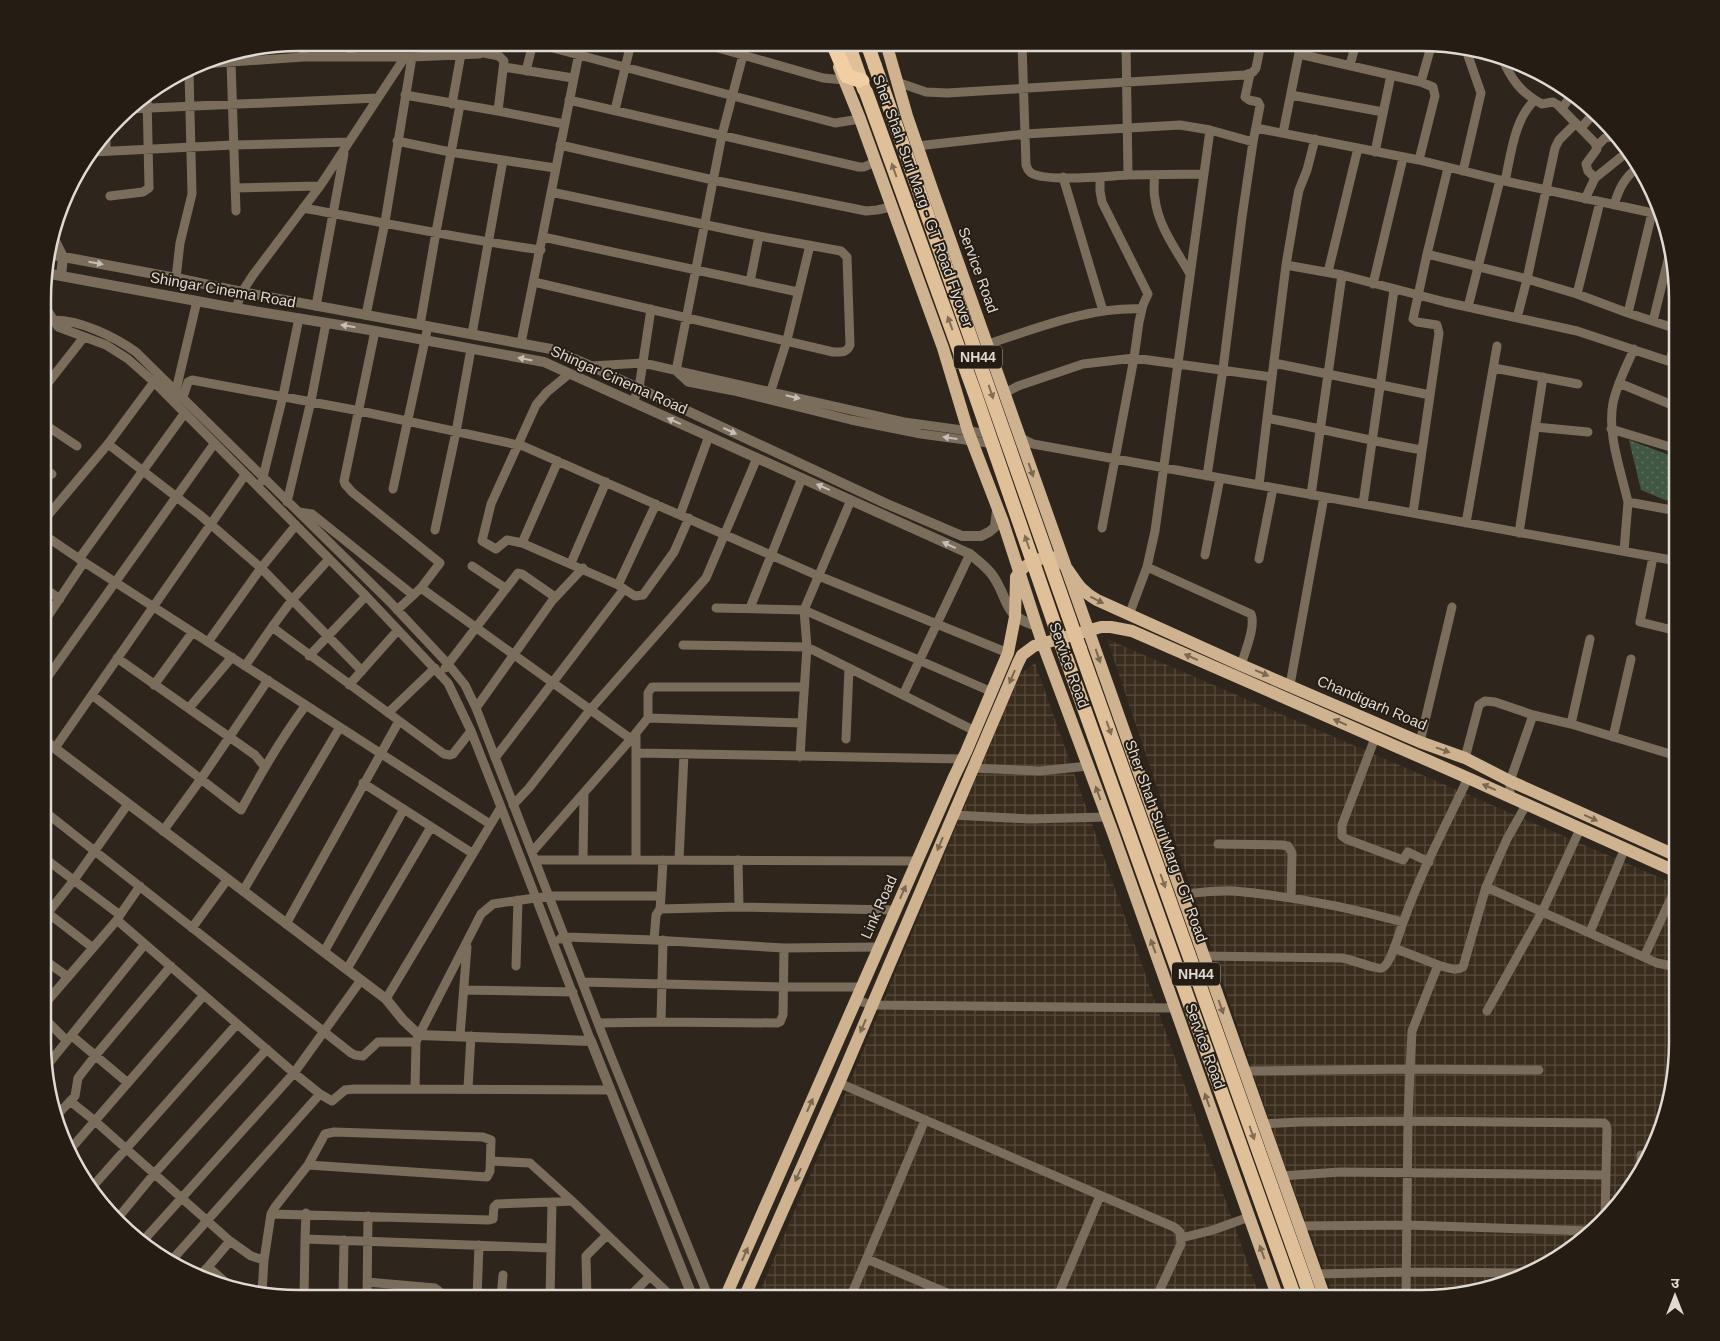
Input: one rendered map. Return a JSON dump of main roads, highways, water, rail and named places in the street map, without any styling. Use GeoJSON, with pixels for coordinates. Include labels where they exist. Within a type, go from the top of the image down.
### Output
{"type":"FeatureCollection","features":[{"type":"Feature","properties":{"kind":"highway"},"geometry":{"type":"LineString","coordinates":[[836,51],[847,76],[862,81]]}},
{"type":"Feature","properties":{"kind":"highway","name":"Sher Shah Suri Marg - GT Road Flyover"},"geometry":{"type":"LineString","coordinates":[[851,51],[976,394],[1065,655]]}},
{"type":"Feature","properties":{"kind":"highway","name":"Sher Shah Suri Marg - GT Road Flyover"},"geometry":{"type":"LineString","coordinates":[[869,51],[1080,649]]}},
{"type":"Feature","properties":{"kind":"highway","name":"Sher Shah Suri Marg - GT Road"},"geometry":{"type":"LineString","coordinates":[[1080,649],[1308,1290]]}},
{"type":"Feature","properties":{"kind":"highway","name":"Sher Shah Suri Marg - GT Road"},"geometry":{"type":"LineString","coordinates":[[1065,655],[1292,1290]]}},
{"type":"Feature","properties":{"kind":"main road","name":"Service Road"},"geometry":{"type":"LineString","coordinates":[[831,51],[860,119],[942,348],[970,436],[1020,571],[1042,642],[1107,817],[1275,1290]]}},
{"type":"Feature","properties":{"kind":"main road","name":"Service Road"},"geometry":{"type":"LineString","coordinates":[[888,51],[917,146],[1004,393],[1025,443],[1065,565],[1321,1290]]}},
{"type":"Feature","properties":{"kind":"main road"},"geometry":{"type":"LineString","coordinates":[[1020,571],[1029,564],[1045,558],[1058,558],[1065,565]]}},
{"type":"Feature","properties":{"kind":"main road","name":"Chandigarh Road"},"geometry":{"type":"LineString","coordinates":[[1065,565],[1078,586],[1086,594],[1129,615],[1420,742],[1465,758],[1510,782],[1669,852]]}},
{"type":"Feature","properties":{"kind":"main road","name":"Link Road"},"geometry":{"type":"LineString","coordinates":[[729,1290],[1008,653],[1015,617],[1015,584],[1020,571]]}},
{"type":"Feature","properties":{"kind":"main road","name":"Chandigarh Road"},"geometry":{"type":"LineString","coordinates":[[1089,630],[1111,627],[1132,631],[1669,868]]}},
{"type":"Feature","properties":{"kind":"main road","name":"Link Road"},"geometry":{"type":"LineString","coordinates":[[748,1290],[839,1083],[1022,655],[1042,642],[1089,630]]}}]}
